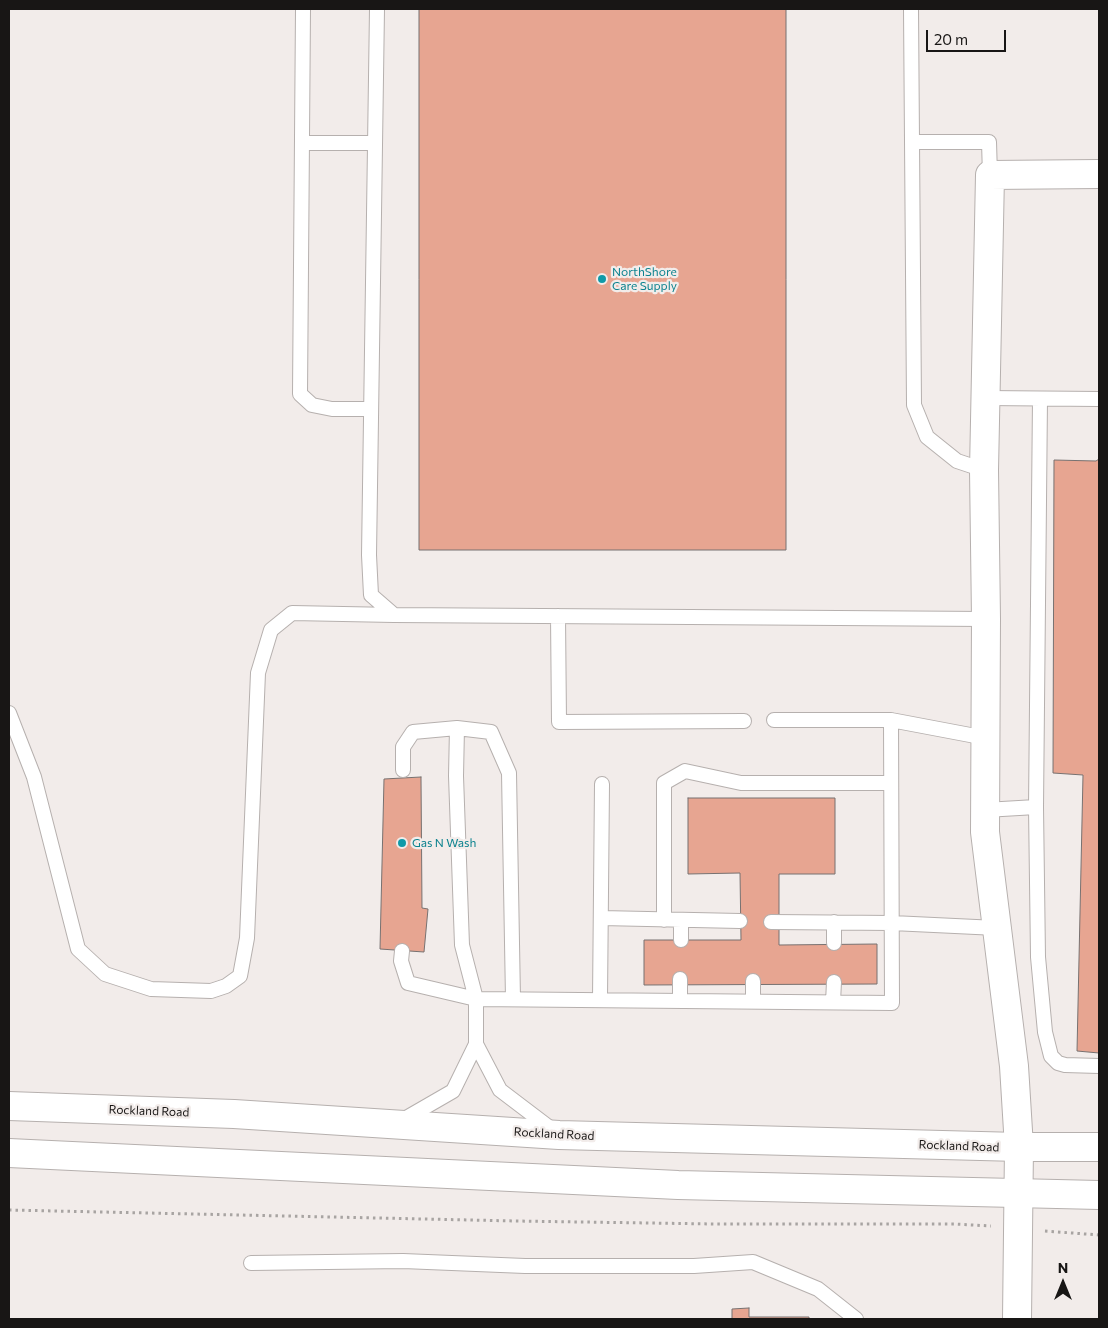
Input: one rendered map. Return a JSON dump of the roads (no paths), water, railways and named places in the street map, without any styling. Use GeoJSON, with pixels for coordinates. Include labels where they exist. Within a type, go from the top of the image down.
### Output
{"type":"FeatureCollection","features":[{"type":"Feature","properties":{"kind":"main road"},"geometry":{"type":"LineString","coordinates":[[1016,1319],[1018,1147],[1014,1066],[985,832],[986,619],[984,470],[990,175],[1099,174]]}},
{"type":"Feature","properties":{"kind":"main road","name":"Rockland Road"},"geometry":{"type":"LineString","coordinates":[[9,1106],[234,1114],[559,1135],[1018,1147],[1099,1147]]}},
{"type":"Feature","properties":{"kind":"main road"},"geometry":{"type":"LineString","coordinates":[[9,1154],[648,1184],[1099,1194]]}},
{"type":"Feature","properties":{"kind":"lane"},"geometry":{"type":"LineString","coordinates":[[303,9],[300,394],[312,405],[332,409],[372,409]]}},
{"type":"Feature","properties":{"kind":"lane"},"geometry":{"type":"LineString","coordinates":[[377,9],[369,555],[372,595],[394,615]]}},
{"type":"Feature","properties":{"kind":"lane"},"geometry":{"type":"LineString","coordinates":[[911,9],[914,405],[927,437],[957,461],[984,470]]}},
{"type":"Feature","properties":{"kind":"lane"},"geometry":{"type":"LineString","coordinates":[[913,142],[989,142],[990,175]]}},
{"type":"Feature","properties":{"kind":"lane"},"geometry":{"type":"LineString","coordinates":[[302,143],[376,143]]}},
{"type":"Feature","properties":{"kind":"lane"},"geometry":{"type":"LineString","coordinates":[[985,398],[1099,399]]}},
{"type":"Feature","properties":{"kind":"lane"},"geometry":{"type":"LineString","coordinates":[[1040,399],[1036,807],[1038,956],[1046,1032],[1051,1056],[1058,1063],[1065,1065],[1099,1066]]}},
{"type":"Feature","properties":{"kind":"lane"},"geometry":{"type":"LineString","coordinates":[[9,713],[34,777],[78,949],[104,974],[151,989],[211,991],[226,986],[240,976],[247,938],[258,673],[271,630],[292,613],[986,619]]}},
{"type":"Feature","properties":{"kind":"lane"},"geometry":{"type":"LineString","coordinates":[[558,616],[559,722],[744,720]]}},
{"type":"Feature","properties":{"kind":"lane"},"geometry":{"type":"LineString","coordinates":[[774,720],[891,720],[986,738]]}},
{"type":"Feature","properties":{"kind":"lane"},"geometry":{"type":"LineString","coordinates":[[402,951],[401,961],[408,983],[476,999],[892,1003],[891,720]]}},
{"type":"Feature","properties":{"kind":"lane"},"geometry":{"type":"LineString","coordinates":[[396,1124],[453,1091],[476,1044],[476,999],[462,945],[456,776],[457,728]]}},
{"type":"Feature","properties":{"kind":"lane"},"geometry":{"type":"LineString","coordinates":[[403,770],[403,747],[413,732],[457,728],[491,732],[509,773],[513,999]]}},
{"type":"Feature","properties":{"kind":"lane"},"geometry":{"type":"LineString","coordinates":[[664,920],[664,782],[685,771],[741,783],[891,783]]}},
{"type":"Feature","properties":{"kind":"lane"},"geometry":{"type":"LineString","coordinates":[[600,1000],[602,784]]}},
{"type":"Feature","properties":{"kind":"lane"},"geometry":{"type":"LineString","coordinates":[[985,810],[1036,807]]}},
{"type":"Feature","properties":{"kind":"lane"},"geometry":{"type":"LineString","coordinates":[[601,918],[740,921]]}},
{"type":"Feature","properties":{"kind":"lane"},"geometry":{"type":"LineString","coordinates":[[680,920],[680,940]]}},
{"type":"Feature","properties":{"kind":"lane"},"geometry":{"type":"LineString","coordinates":[[771,922],[892,923],[997,928]]}},
{"type":"Feature","properties":{"kind":"lane"},"geometry":{"type":"LineString","coordinates":[[834,922],[834,943]]}},
{"type":"Feature","properties":{"kind":"lane"},"geometry":{"type":"LineString","coordinates":[[680,979],[680,1000]]}},
{"type":"Feature","properties":{"kind":"lane"},"geometry":{"type":"LineString","coordinates":[[753,981],[753,1001]]}},
{"type":"Feature","properties":{"kind":"lane"},"geometry":{"type":"LineString","coordinates":[[833,1002],[834,982]]}},
{"type":"Feature","properties":{"kind":"lane"},"geometry":{"type":"LineString","coordinates":[[476,1044],[500,1090],[559,1135]]}},
{"type":"Feature","properties":{"kind":"lane"},"geometry":{"type":"LineString","coordinates":[[250,1263],[403,1261],[525,1266],[694,1266],[752,1262],[818,1289],[856,1319]]}},
{"type":"Feature","properties":{"kind":"place","name":"NorthShore Care Supply"},"geometry":{"type":"Point","coordinates":[602,279]}},
{"type":"Feature","properties":{"kind":"place","name":"Gas N Wash"},"geometry":{"type":"Point","coordinates":[402,843]}}]}
